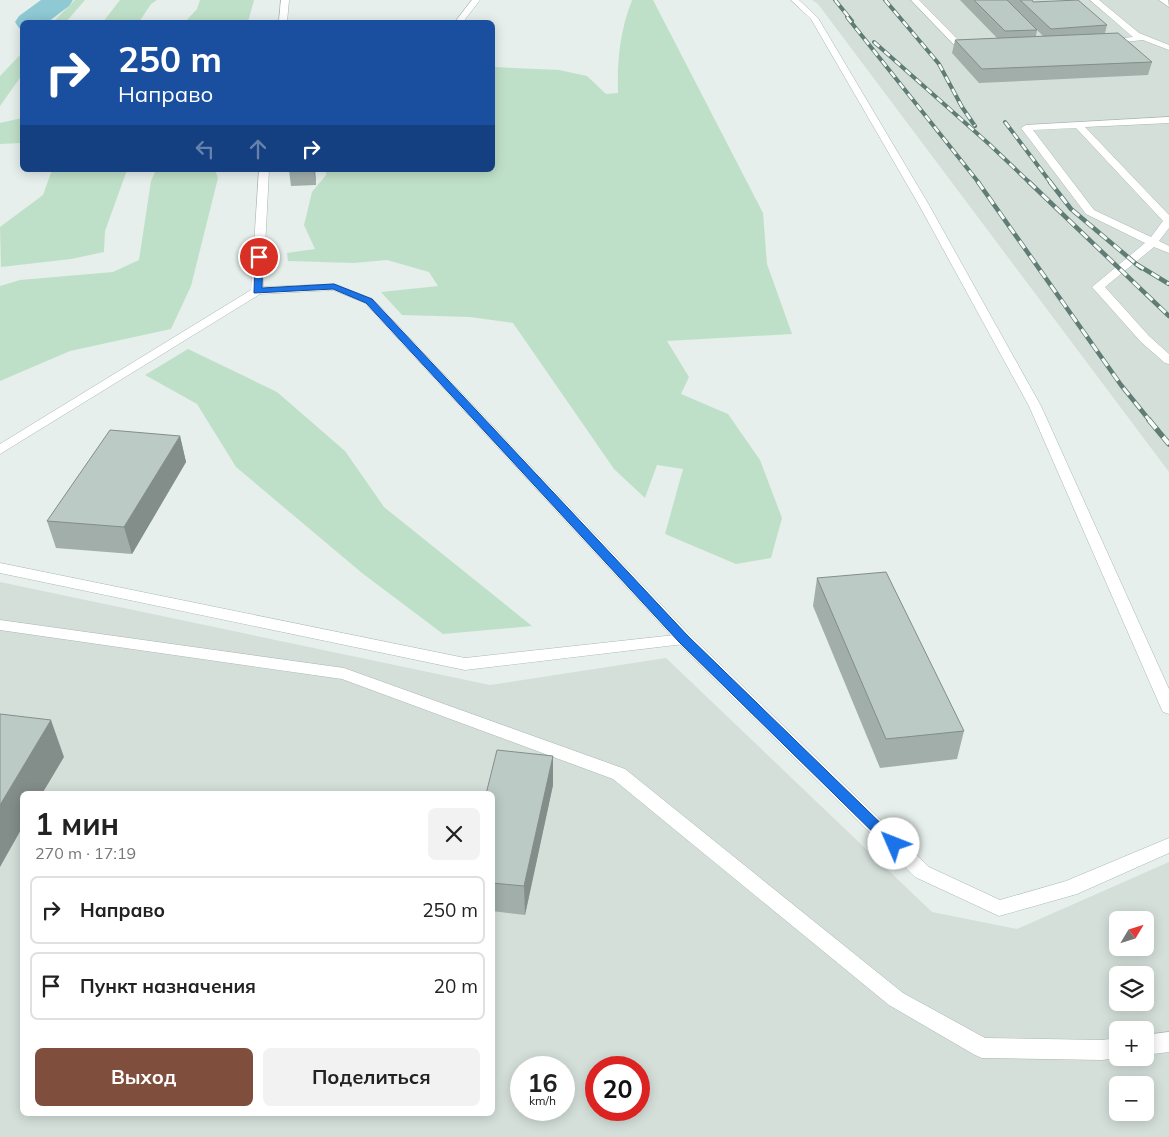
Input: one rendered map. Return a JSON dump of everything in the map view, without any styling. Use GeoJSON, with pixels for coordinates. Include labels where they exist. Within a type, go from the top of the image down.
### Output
{"type":"FeatureCollection","features":[{"type":"Feature","properties":{"kind":"street"},"geometry":{"type":"LineString","coordinates":[[283,20],[285,0]]}},
{"type":"Feature","properties":{"kind":"street"},"geometry":{"type":"LineString","coordinates":[[461,20],[476,0]]}},
{"type":"Feature","properties":{"kind":"street"},"geometry":{"type":"LineString","coordinates":[[795,0],[814,18],[924,205],[1035,406],[1169,708]]}},
{"type":"Feature","properties":{"kind":"street"},"geometry":{"type":"LineString","coordinates":[[916,0],[964,50],[982,49]]}},
{"type":"Feature","properties":{"kind":"street"},"geometry":{"type":"LineString","coordinates":[[1094,0],[1118,22],[1143,38],[1165,47],[1169,41]]}},
{"type":"Feature","properties":{"kind":"street"},"geometry":{"type":"LineString","coordinates":[[1163,0],[1169,5]]}},
{"type":"Feature","properties":{"kind":"street"},"geometry":{"type":"LineString","coordinates":[[1099,43],[1143,38]]}},
{"type":"Feature","properties":{"kind":"street"},"geometry":{"type":"LineString","coordinates":[[1169,120],[1026,128],[1090,212],[1169,250]]}},
{"type":"Feature","properties":{"kind":"street"},"geometry":{"type":"LineString","coordinates":[[1077,124],[1168,221],[1154,242],[1098,287],[1145,339],[1169,360]]}},
{"type":"Feature","properties":{"kind":"street"},"geometry":{"type":"LineString","coordinates":[[257,291],[264,172]]}},
{"type":"Feature","properties":{"kind":"street"},"geometry":{"type":"LineString","coordinates":[[0,450],[257,291],[334,286],[369,301],[684,639],[922,872],[999,908],[1070,888],[1169,845]]}},
{"type":"Feature","properties":{"kind":"street"},"geometry":{"type":"LineString","coordinates":[[0,568],[465,664],[684,639]]}},
{"type":"Feature","properties":{"kind":"street"},"geometry":{"type":"LineString","coordinates":[[0,625],[344,674],[619,774],[896,999],[982,1048],[1109,1049]]}},
{"type":"Feature","properties":{"kind":"street"},"geometry":{"type":"LineString","coordinates":[[1154,1044],[1169,1042]]}},
{"type":"Feature","properties":{"kind":"shaded area"},"geometry":{"type":"Polygon","coordinates":[[[812,0],[1169,0],[1169,472],[818,4],[812,0]]]}},
{"type":"Feature","properties":{"kind":"shaded area"},"geometry":{"type":"Polygon","coordinates":[[[0,582],[490,685],[666,658],[932,912],[1017,929],[1169,862],[1169,1137],[0,1137],[0,582]]]}},
{"type":"Feature","properties":{"kind":"green space"},"geometry":{"type":"Polygon","coordinates":[[[75,0],[85,0],[68,20],[55,20],[75,0]]]}},
{"type":"Feature","properties":{"kind":"green space"},"geometry":{"type":"Polygon","coordinates":[[[120,0],[157,0],[151,4],[140,20],[105,20],[120,0]]]}},
{"type":"Feature","properties":{"kind":"green space"},"geometry":{"type":"Polygon","coordinates":[[[200,0],[254,0],[249,20],[187,20],[197,9],[200,0]]]}},
{"type":"Feature","properties":{"kind":"green space"},"geometry":{"type":"Polygon","coordinates":[[[632,0],[653,0],[763,213],[767,264],[792,334],[667,341],[689,377],[681,394],[728,414],[760,460],[782,518],[771,558],[736,564],[665,534],[683,469],[657,465],[645,498],[614,469],[513,323],[470,317],[402,315],[381,292],[438,286],[429,272],[387,260],[354,263],[288,261],[287,253],[315,249],[304,225],[312,192],[326,175],[326,172],[495,172],[495,67],[559,70],[587,76],[606,94],[618,93],[620,46],[632,0]]]}},
{"type":"Feature","properties":{"kind":"green space"},"geometry":{"type":"Polygon","coordinates":[[[20,55],[20,78],[0,106],[0,76],[20,55]]]}},
{"type":"Feature","properties":{"kind":"green space"},"geometry":{"type":"Polygon","coordinates":[[[20,118],[20,143],[0,144],[0,123],[20,118]]]}},
{"type":"Feature","properties":{"kind":"green space"},"geometry":{"type":"Polygon","coordinates":[[[51,172],[126,172],[105,231],[104,252],[71,259],[1,267],[0,227],[43,195],[51,172]]]}},
{"type":"Feature","properties":{"kind":"green space"},"geometry":{"type":"Polygon","coordinates":[[[155,172],[216,172],[218,178],[191,286],[171,329],[70,351],[0,381],[0,286],[20,280],[113,272],[139,260],[151,181],[155,172]]]}},
{"type":"Feature","properties":{"kind":"green space"},"geometry":{"type":"Polygon","coordinates":[[[188,349],[277,392],[345,451],[384,507],[532,626],[443,634],[362,573],[236,467],[197,404],[145,375],[188,349]]]}},
{"type":"Feature","properties":{"kind":"building"},"geometry":{"type":"Polygon","coordinates":[[[974,0],[1007,0],[1037,30],[1005,31],[974,0]]]}},
{"type":"Feature","properties":{"kind":"building"},"geometry":{"type":"Polygon","coordinates":[[[1020,0],[1032,0],[1033,2],[1078,0],[1107,25],[1051,29],[1020,0]]]}},
{"type":"Feature","properties":{"kind":"building"},"geometry":{"type":"Polygon","coordinates":[[[1118,33],[1152,62],[982,69],[955,40],[1118,33]]]}},
{"type":"Feature","properties":{"kind":"building"},"geometry":{"type":"Polygon","coordinates":[[[110,430],[180,436],[124,527],[47,521],[110,430]]]}},
{"type":"Feature","properties":{"kind":"building"},"geometry":{"type":"Polygon","coordinates":[[[886,572],[964,731],[886,739],[817,578],[886,572]]]}},
{"type":"Feature","properties":{"kind":"building"},"geometry":{"type":"Polygon","coordinates":[[[0,714],[51,720],[0,805],[0,714]]]}},
{"type":"Feature","properties":{"kind":"building"},"geometry":{"type":"Polygon","coordinates":[[[497,750],[553,756],[524,886],[495,883],[495,791],[487,791],[497,750]]]}},
{"type":"Feature","properties":{"kind":"waterway"},"geometry":{"type":"LineString","coordinates":[[33,20],[59,0]]}},
{"type":"Feature","properties":{"kind":"railway"},"geometry":{"type":"LineString","coordinates":[[835,0],[852,21]]}},
{"type":"Feature","properties":{"kind":"railway"},"geometry":{"type":"LineString","coordinates":[[885,0],[939,64],[962,107],[975,126]]}},
{"type":"Feature","properties":{"kind":"railway"},"geometry":{"type":"LineString","coordinates":[[847,17],[979,183]]}},
{"type":"Feature","properties":{"kind":"railway"},"geometry":{"type":"LineString","coordinates":[[874,42],[1030,183]]}},
{"type":"Feature","properties":{"kind":"railway"},"geometry":{"type":"LineString","coordinates":[[1005,122],[1051,183]]}},
{"type":"Feature","properties":{"kind":"railway"},"geometry":{"type":"LineString","coordinates":[[978,182],[1121,385],[1150,421]]}},
{"type":"Feature","properties":{"kind":"railway"},"geometry":{"type":"LineString","coordinates":[[1029,182],[1169,316]]}},
{"type":"Feature","properties":{"kind":"railway"},"geometry":{"type":"LineString","coordinates":[[1050,182],[1071,209],[1137,265]]}},
{"type":"Feature","properties":{"kind":"railway"},"geometry":{"type":"LineString","coordinates":[[1137,265],[1169,284]]}},
{"type":"Feature","properties":{"kind":"railway"},"geometry":{"type":"LineString","coordinates":[[1137,265],[1141,268]]}},
{"type":"Feature","properties":{"kind":"railway"},"geometry":{"type":"LineString","coordinates":[[1149,420],[1169,444]]}},
{"type":"Feature","properties":{"kind":"route"},"geometry":{"type":"LineString","coordinates":[[259,257],[257,291],[334,286],[369,301],[684,639],[894,844]]}}]}
